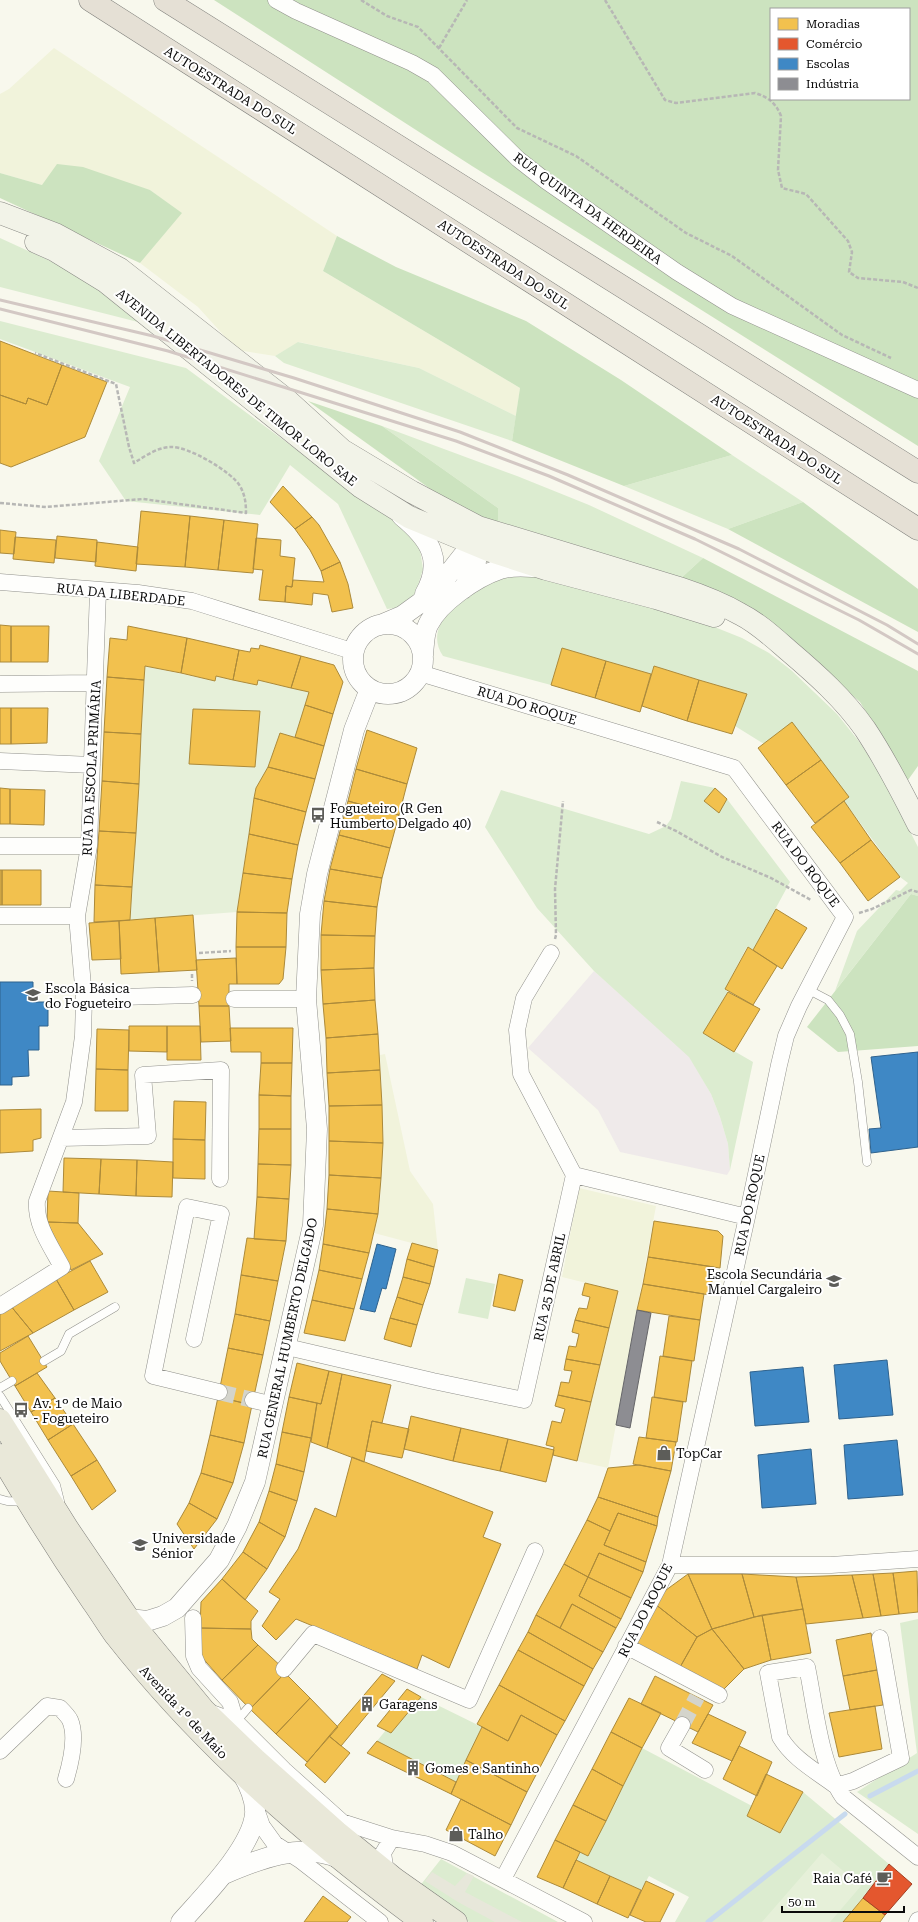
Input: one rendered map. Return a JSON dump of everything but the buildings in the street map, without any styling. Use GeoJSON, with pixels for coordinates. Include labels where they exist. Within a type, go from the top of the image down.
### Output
{"type":"FeatureCollection","features":[{"type":"Feature","properties":{"kind":"highway","name":"AUTOESTRADA DO SUL"},"geometry":{"type":"LineString","coordinates":[[90,0],[918,529]]}},
{"type":"Feature","properties":{"kind":"highway"},"geometry":{"type":"LineString","coordinates":[[165,0],[918,472]]}},
{"type":"Feature","properties":{"kind":"main road","name":"AVENIDA LIBERTADORES DE TIMOR LORO SAE"},"geometry":{"type":"LineString","coordinates":[[0,214],[55,234],[120,269],[288,401],[342,450],[412,492],[478,527],[705,597],[742,615],[781,644],[812,672],[833,692],[864,728],[896,781],[917,820]]}},
{"type":"Feature","properties":{"kind":"main road","name":"AVENIDA LIBERTADORES DE TIMOR LORO SAE"},"geometry":{"type":"LineString","coordinates":[[0,228],[54,250],[106,282],[265,408],[293,433],[361,487],[409,517],[474,545],[546,569],[656,598],[719,618],[773,645],[812,672]]}},
{"type":"Feature","properties":{"kind":"main road","name":"Avenida 1º de Maio"},"geometry":{"type":"LineString","coordinates":[[0,1420],[68,1529],[129,1619],[204,1710],[316,1814],[396,1879],[456,1922]]}},
{"type":"Feature","properties":{"kind":"main road","name":"Avenida 1º de Maio"},"geometry":{"type":"LineString","coordinates":[[0,1455],[63,1560],[114,1633],[174,1703],[240,1772],[288,1816],[338,1858],[422,1922]]}},
{"type":"Feature","properties":{"kind":"street","name":"RUA QUINTA DA HERDEIRA"},"geometry":{"type":"LineString","coordinates":[[276,0],[296,11],[405,59],[433,75],[518,159],[546,181],[677,272],[726,302],[770,325],[918,390]]}},
{"type":"Feature","properties":{"kind":"street","name":"AVENIDA LIBERTADORES DE TIMOR LORO SAE"},"geometry":{"type":"LineString","coordinates":[[342,450],[384,487],[425,510],[460,527],[469,534],[474,545],[488,543],[499,544],[580,567],[634,574]]}},
{"type":"Feature","properties":{"kind":"street"},"geometry":{"type":"LineString","coordinates":[[383,501],[416,528],[430,546],[434,568],[432,581],[420,603]]}},
{"type":"Feature","properties":{"kind":"street"},"geometry":{"type":"LineString","coordinates":[[463,589],[474,572],[477,559],[474,545],[461,556],[443,580],[420,603],[402,616],[372,628],[363,635],[354,652],[354,668],[359,679],[370,689],[378,692],[389,694],[401,692],[411,686],[422,664],[428,626],[433,616],[441,606],[463,589],[490,573],[500,569],[518,567],[546,569]]}},
{"type":"Feature","properties":{"kind":"street","name":"RUA DA LIBERDADE"},"geometry":{"type":"LineString","coordinates":[[0,582],[138,593],[192,601],[354,652]]}},
{"type":"Feature","properties":{"kind":"street","name":"RUA DA ESCOLA PRIMÁRIA"},"geometry":{"type":"LineString","coordinates":[[0,1306],[62,1267],[40,1224],[36,1212],[40,1190],[74,1102],[82,1036],[84,998],[77,916],[89,846],[98,591]]}},
{"type":"Feature","properties":{"kind":"street"},"geometry":{"type":"LineString","coordinates":[[383,624],[394,624],[405,628],[414,635],[420,644],[422,664]]}},
{"type":"Feature","properties":{"kind":"street","name":"RUA DO ROQUE"},"geometry":{"type":"LineString","coordinates":[[422,664],[734,768],[845,917],[807,989],[786,1036],[670,1565],[503,1879]]}},
{"type":"Feature","properties":{"kind":"street"},"geometry":{"type":"LineString","coordinates":[[0,684],[95,683]]}},
{"type":"Feature","properties":{"kind":"street","name":"RUA GENERAL HUMBERTO DELGADO"},"geometry":{"type":"LineString","coordinates":[[129,1619],[147,1621],[163,1616],[177,1608],[219,1560],[237,1526],[255,1482],[274,1405],[313,1225],[317,1129],[306,999],[310,914],[317,874],[354,730],[370,689]]}},
{"type":"Feature","properties":{"kind":"street"},"geometry":{"type":"LineString","coordinates":[[0,761],[92,765]]}},
{"type":"Feature","properties":{"kind":"street"},"geometry":{"type":"LineString","coordinates":[[0,846],[89,846]]}},
{"type":"Feature","properties":{"kind":"street"},"geometry":{"type":"LineString","coordinates":[[0,916],[77,916]]}},
{"type":"Feature","properties":{"kind":"street"},"geometry":{"type":"LineString","coordinates":[[551,953],[524,998],[517,1030],[521,1074],[574,1175],[747,1217]]}},
{"type":"Feature","properties":{"kind":"street"},"geometry":{"type":"LineString","coordinates":[[84,998],[193,995]]}},
{"type":"Feature","properties":{"kind":"street"},"geometry":{"type":"LineString","coordinates":[[234,999],[306,999]]}},
{"type":"Feature","properties":{"kind":"street"},"geometry":{"type":"LineString","coordinates":[[61,1138],[148,1136],[143,1075],[221,1070],[220,1179]]}},
{"type":"Feature","properties":{"kind":"street","name":"RUA 25 DE ABRIL"},"geometry":{"type":"LineString","coordinates":[[287,1347],[433,1381],[524,1400],[574,1175]]}},
{"type":"Feature","properties":{"kind":"street"},"geometry":{"type":"LineString","coordinates":[[194,1338],[221,1214],[187,1207],[153,1376],[219,1392]]}},
{"type":"Feature","properties":{"kind":"street"},"geometry":{"type":"LineString","coordinates":[[253,1400],[274,1405]]}},
{"type":"Feature","properties":{"kind":"street"},"geometry":{"type":"LineString","coordinates":[[284,1669],[313,1634],[469,1700],[535,1551]]}},
{"type":"Feature","properties":{"kind":"street"},"geometry":{"type":"LineString","coordinates":[[670,1565],[831,1564],[918,1559]]}},
{"type":"Feature","properties":{"kind":"street","name":"Avenida 1º de Maio"},"geometry":{"type":"LineString","coordinates":[[193,1618],[193,1640],[199,1668],[230,1702],[236,1722]]}},
{"type":"Feature","properties":{"kind":"street"},"geometry":{"type":"LineString","coordinates":[[836,1786],[852,1781],[901,1758],[880,1638]]}},
{"type":"Feature","properties":{"kind":"street"},"geometry":{"type":"LineString","coordinates":[[626,1646],[700,1692],[718,1695]]}},
{"type":"Feature","properties":{"kind":"street"},"geometry":{"type":"LineString","coordinates":[[836,1786],[795,1755],[780,1737],[768,1673],[807,1666],[826,1758],[836,1786],[843,1798],[918,1857]]}},
{"type":"Feature","properties":{"kind":"street"},"geometry":{"type":"LineString","coordinates":[[0,1751],[47,1706],[60,1708],[70,1720],[73,1743],[71,1764],[66,1779]]}},
{"type":"Feature","properties":{"kind":"street","name":"Avenida 1º de Maio"},"geometry":{"type":"LineString","coordinates":[[204,1710],[236,1722],[336,1818],[350,1825],[392,1838]]}},
{"type":"Feature","properties":{"kind":"street"},"geometry":{"type":"LineString","coordinates":[[682,1725],[669,1748],[705,1770]]}},
{"type":"Feature","properties":{"kind":"street"},"geometry":{"type":"LineString","coordinates":[[240,1772],[248,1783],[258,1819],[275,1844],[300,1860],[380,1922]]}},
{"type":"Feature","properties":{"kind":"street"},"geometry":{"type":"LineString","coordinates":[[181,1922],[224,1874],[248,1835],[255,1813],[253,1801]]}},
{"type":"Feature","properties":{"kind":"street"},"geometry":{"type":"LineString","coordinates":[[396,1879],[386,1866],[383,1853],[392,1838],[440,1849],[503,1879],[584,1922]]}},
{"type":"Feature","properties":{"kind":"street"},"geometry":{"type":"LineString","coordinates":[[224,1874],[259,1860],[288,1853],[318,1852],[338,1858]]}},
{"type":"Feature","properties":{"kind":"lane"},"geometry":{"type":"LineString","coordinates":[[807,989],[828,1000],[840,1015],[850,1034],[858,1082],[867,1162]]}},
{"type":"Feature","properties":{"kind":"lane"},"geometry":{"type":"LineString","coordinates":[[44,1361],[61,1351],[69,1334],[115,1306]]}},
{"type":"Feature","properties":{"kind":"lane"},"geometry":{"type":"LineString","coordinates":[[0,1388],[12,1381]]}},
{"type":"Feature","properties":{"kind":"lane","name":"Avenida 1º de Maio"},"geometry":{"type":"LineString","coordinates":[[0,1396],[56,1484],[68,1529]]}},
{"type":"Feature","properties":{"kind":"lane"},"geometry":{"type":"LineString","coordinates":[[0,1499],[7,1501],[28,1502]]}},
{"type":"Feature","properties":{"kind":"lane"},"geometry":{"type":"LineString","coordinates":[[236,1722],[248,1708]]}},
{"type":"Feature","properties":{"kind":"path"},"geometry":{"type":"LineString","coordinates":[[361,0],[387,16],[418,27],[517,128],[576,156],[686,233],[732,256],[842,334],[897,361]]}},
{"type":"Feature","properties":{"kind":"path"},"geometry":{"type":"LineString","coordinates":[[439,48],[467,0]]}},
{"type":"Feature","properties":{"kind":"path"},"geometry":{"type":"LineString","coordinates":[[605,0],[665,100],[676,103],[755,93],[767,96],[770,99]]}},
{"type":"Feature","properties":{"kind":"path"},"geometry":{"type":"LineString","coordinates":[[771,100],[778,108],[782,116],[778,170],[782,188],[806,194],[848,241],[852,252],[849,272],[858,278],[903,282],[918,288]]}},
{"type":"Feature","properties":{"kind":"path"},"geometry":{"type":"LineString","coordinates":[[0,503],[46,507],[142,499],[246,513],[246,501],[240,485],[198,454],[183,448],[170,447],[153,452],[134,462],[129,446],[116,384],[35,353]]}},
{"type":"Feature","properties":{"kind":"path"},"geometry":{"type":"LineString","coordinates":[[551,953],[556,935],[554,889],[563,800]]}},
{"type":"Feature","properties":{"kind":"path"},"geometry":{"type":"LineString","coordinates":[[657,822],[722,857],[771,878],[817,903]]}},
{"type":"Feature","properties":{"kind":"path"},"geometry":{"type":"LineString","coordinates":[[845,917],[872,909],[911,890],[918,892]]}},
{"type":"Feature","properties":{"kind":"path"},"geometry":{"type":"LineString","coordinates":[[199,953],[232,951]]}},
{"type":"Feature","properties":{"kind":"shaded area"},"geometry":{"type":"Polygon","coordinates":[[[594,971],[689,1056],[711,1094],[720,1117],[728,1144],[730,1170],[727,1175],[620,1152],[598,1110],[528,1048],[594,971]]]}},
{"type":"Feature","properties":{"kind":"shaded area"},"geometry":{"type":"Polygon","coordinates":[[[432,1872],[455,1886],[467,1873],[474,1876],[465,1892],[522,1922],[495,1922],[458,1902],[425,1881],[432,1872]]]}},
{"type":"Feature","properties":{"kind":"green space"},"geometry":{"type":"Polygon","coordinates":[[[214,0],[918,0],[918,446],[472,166],[214,0]]]}},
{"type":"Feature","properties":{"kind":"green space"},"geometry":{"type":"Polygon","coordinates":[[[54,48],[337,236],[323,271],[520,388],[516,416],[419,368],[299,342],[275,356],[237,350],[198,307],[140,263],[181,213],[150,190],[42,185],[0,173],[0,94],[9,89],[54,48]]]}},
{"type":"Feature","properties":{"kind":"green space"},"geometry":{"type":"Polygon","coordinates":[[[57,164],[83,167],[150,190],[182,213],[140,263],[0,198],[0,173],[42,185],[57,164]]]}},
{"type":"Feature","properties":{"kind":"green space"},"geometry":{"type":"Polygon","coordinates":[[[337,236],[396,267],[526,321],[621,380],[732,455],[624,486],[512,441],[520,388],[323,271],[337,236]]]}},
{"type":"Feature","properties":{"kind":"green space"},"geometry":{"type":"Polygon","coordinates":[[[0,238],[72,271],[112,298],[138,322],[0,287],[0,238]]]}},
{"type":"Feature","properties":{"kind":"green space"},"geometry":{"type":"Polygon","coordinates":[[[0,321],[186,368],[407,531],[420,550],[423,569],[416,592],[402,607],[387,609],[338,504],[290,465],[260,515],[126,501],[99,461],[130,387],[0,339],[0,321]]]}},
{"type":"Feature","properties":{"kind":"green space"},"geometry":{"type":"Polygon","coordinates":[[[298,342],[419,368],[516,416],[512,441],[284,363],[275,356],[298,342]]]}},
{"type":"Feature","properties":{"kind":"green space"},"geometry":{"type":"Polygon","coordinates":[[[308,401],[382,426],[498,508],[498,523],[461,511],[308,401]]]}},
{"type":"Feature","properties":{"kind":"green space"},"geometry":{"type":"Polygon","coordinates":[[[382,426],[517,476],[589,505],[703,558],[679,580],[498,523],[498,508],[382,426]]]}},
{"type":"Feature","properties":{"kind":"green space"},"geometry":{"type":"Polygon","coordinates":[[[732,455],[803,502],[728,529],[624,486],[732,455]]]}},
{"type":"Feature","properties":{"kind":"green space"},"geometry":{"type":"Polygon","coordinates":[[[803,502],[918,589],[918,632],[728,529],[803,502]]]}},
{"type":"Feature","properties":{"kind":"green space"},"geometry":{"type":"Polygon","coordinates":[[[703,558],[918,671],[918,766],[908,780],[860,702],[809,657],[679,580],[703,558]]]}},
{"type":"Feature","properties":{"kind":"green space"},"geometry":{"type":"Polygon","coordinates":[[[536,575],[687,616],[742,638],[769,653],[791,670],[837,714],[861,744],[884,781],[918,847],[918,896],[911,894],[835,991],[857,931],[896,890],[900,891],[908,883],[900,877],[844,801],[849,797],[735,726],[746,694],[654,666],[651,674],[562,648],[551,685],[443,656],[438,645],[437,634],[441,623],[456,605],[476,591],[502,577],[536,575]]]}},
{"type":"Feature","properties":{"kind":"green space"},"geometry":{"type":"Polygon","coordinates":[[[145,666],[215,681],[216,676],[257,685],[258,680],[309,692],[295,737],[280,733],[266,773],[254,798],[237,912],[130,920],[145,666]]]}},
{"type":"Feature","properties":{"kind":"green space"},"geometry":{"type":"Polygon","coordinates":[[[681,781],[715,788],[704,801],[719,812],[727,799],[790,882],[753,950],[747,947],[725,989],[728,992],[703,1033],[753,1062],[730,1170],[728,1144],[720,1117],[711,1094],[689,1057],[594,971],[537,908],[485,827],[501,790],[649,834],[666,826],[671,819],[681,781]]]}},
{"type":"Feature","properties":{"kind":"green space"},"geometry":{"type":"Polygon","coordinates":[[[911,894],[918,896],[918,1046],[838,1052],[807,1027],[911,894]]]}},
{"type":"Feature","properties":{"kind":"green space"},"geometry":{"type":"Polygon","coordinates":[[[385,1054],[410,1171],[433,1204],[438,1250],[374,1233],[380,1202],[382,1158],[380,1055],[385,1054]]]}},
{"type":"Feature","properties":{"kind":"green space"},"geometry":{"type":"Polygon","coordinates":[[[579,1188],[656,1206],[608,1468],[577,1461],[618,1291],[562,1277],[579,1188]]]}},
{"type":"Feature","properties":{"kind":"green space"},"geometry":{"type":"Polygon","coordinates":[[[466,1278],[495,1284],[488,1319],[458,1313],[466,1278]]]}},
{"type":"Feature","properties":{"kind":"green space"},"geometry":{"type":"Polygon","coordinates":[[[918,1619],[918,1834],[857,1792],[917,1753],[900,1623],[918,1619]]]}},
{"type":"Feature","properties":{"kind":"green space"},"geometry":{"type":"Polygon","coordinates":[[[421,1697],[482,1727],[456,1782],[377,1741],[386,1730],[391,1733],[421,1697]]]}},
{"type":"Feature","properties":{"kind":"green space"},"geometry":{"type":"Polygon","coordinates":[[[642,1748],[752,1806],[747,1816],[780,1833],[803,1792],[889,1864],[843,1922],[675,1922],[689,1897],[649,1876],[641,1890],[576,1860],[642,1748]]]}},
{"type":"Feature","properties":{"kind":"green space"},"geometry":{"type":"Polygon","coordinates":[[[822,1853],[861,1886],[830,1922],[762,1922],[822,1853]]]}},
{"type":"Feature","properties":{"kind":"green space"},"geometry":{"type":"Polygon","coordinates":[[[441,1859],[558,1922],[469,1922],[419,1887],[441,1859]]]}},
{"type":"Feature","properties":{"kind":"waterway"},"geometry":{"type":"LineString","coordinates":[[870,1796],[918,1771]]}},
{"type":"Feature","properties":{"kind":"waterway"},"geometry":{"type":"LineString","coordinates":[[708,1922],[845,1814]]}},
{"type":"Feature","properties":{"kind":"tunnel"},"geometry":{"type":"LineString","coordinates":[[219,1392],[253,1400]]}},
{"type":"Feature","properties":{"kind":"tunnel"},"geometry":{"type":"LineString","coordinates":[[682,1725],[697,1697]]}},
{"type":"Feature","properties":{"kind":"railway"},"geometry":{"type":"LineString","coordinates":[[0,300],[153,336],[294,378],[460,432],[568,475],[739,549],[887,625],[918,644]]}},
{"type":"Feature","properties":{"kind":"railway"},"geometry":{"type":"LineString","coordinates":[[0,309],[168,351],[456,441],[549,476],[695,539],[859,620],[918,654]]}},
{"type":"Feature","properties":{"kind":"place","name":"Fogueteiro (R Gen Humberto Delgado 40)"},"geometry":{"type":"Point","coordinates":[318,815]}},
{"type":"Feature","properties":{"kind":"place","name":"Escola Básica do Fogueteiro"},"geometry":{"type":"Point","coordinates":[33,995]}},
{"type":"Feature","properties":{"kind":"place","name":"Escola Secundária Manuel Cargaleiro"},"geometry":{"type":"Point","coordinates":[834,1281]}},
{"type":"Feature","properties":{"kind":"place","name":"Av. 1º de Maio - Fogueteiro"},"geometry":{"type":"Point","coordinates":[21,1410]}},
{"type":"Feature","properties":{"kind":"place","name":"TopCar"},"geometry":{"type":"Point","coordinates":[664,1453]}},
{"type":"Feature","properties":{"kind":"place","name":"Universidade Sénior"},"geometry":{"type":"Point","coordinates":[140,1545]}},
{"type":"Feature","properties":{"kind":"place","name":"Garagens"},"geometry":{"type":"Point","coordinates":[367,1704]}},
{"type":"Feature","properties":{"kind":"place","name":"Gomes e Santinho"},"geometry":{"type":"Point","coordinates":[413,1768]}},
{"type":"Feature","properties":{"kind":"place","name":"Talho"},"geometry":{"type":"Point","coordinates":[456,1834]}},
{"type":"Feature","properties":{"kind":"place","name":"Raia Café"},"geometry":{"type":"Point","coordinates":[884,1878]}}]}
